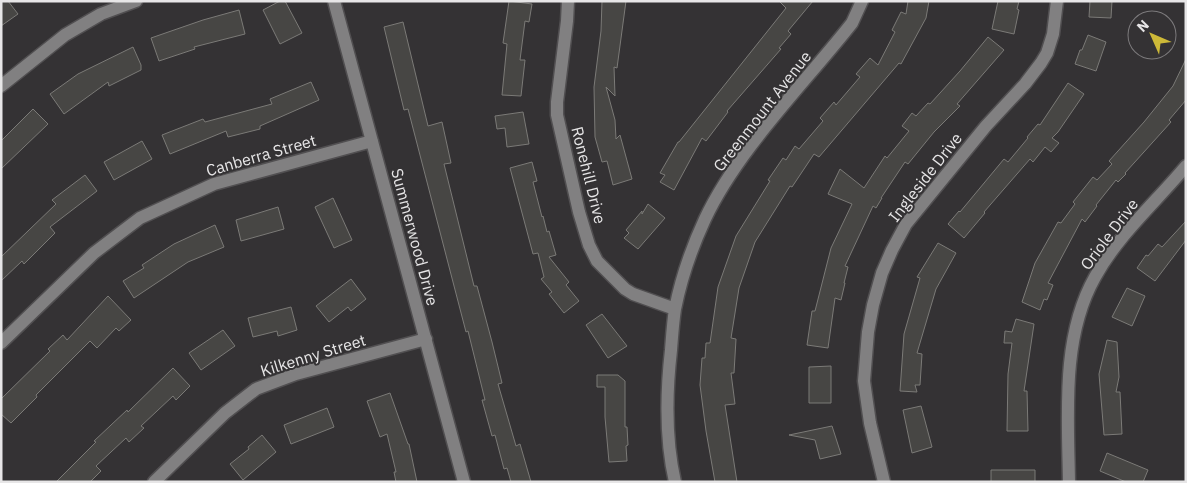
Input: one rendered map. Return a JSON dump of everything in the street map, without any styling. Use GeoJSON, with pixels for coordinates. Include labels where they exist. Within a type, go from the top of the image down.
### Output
{"type":"FeatureCollection","features":[{"type":"Feature","properties":{"kind":"street"},"geometry":{"type":"LineString","coordinates":[[1,86],[65,35],[115,5],[136,1]]}},
{"type":"Feature","properties":{"kind":"street","name":"Summerwood Drive"},"geometry":{"type":"LineString","coordinates":[[334,1],[464,482]]}},
{"type":"Feature","properties":{"kind":"street","name":"Ronehill Drive"},"geometry":{"type":"LineString","coordinates":[[568,1],[556,102],[557,115],[579,212],[590,245],[597,261],[625,289],[633,294],[675,309]]}},
{"type":"Feature","properties":{"kind":"street","name":"Greenmount Avenue"},"geometry":{"type":"LineString","coordinates":[[676,482],[668,438],[667,379],[675,309],[686,269],[698,236],[720,192],[737,165],[852,23],[862,1]]}},
{"type":"Feature","properties":{"kind":"street","name":"Ingleside Drive"},"geometry":{"type":"LineString","coordinates":[[884,482],[870,423],[864,381],[868,332],[882,273],[906,224],[986,126],[1029,80],[1041,64],[1053,34],[1057,1]]}},
{"type":"Feature","properties":{"kind":"street","name":"Canberra Street"},"geometry":{"type":"LineString","coordinates":[[1,343],[94,253],[140,218],[214,184],[372,141]]}},
{"type":"Feature","properties":{"kind":"street","name":"Oriole Drive"},"geometry":{"type":"LineString","coordinates":[[1069,482],[1068,372],[1075,332],[1087,296],[1094,278],[1107,258],[1186,166]]}},
{"type":"Feature","properties":{"kind":"street","name":"Kilkenny Street"},"geometry":{"type":"LineString","coordinates":[[154,482],[225,413],[256,389],[296,374],[426,339]]}},
{"type":"Feature","properties":{"kind":"building"},"geometry":{"type":"Polygon","coordinates":[[[1,1],[8,1],[18,14],[1,26],[1,1]]]}},
{"type":"Feature","properties":{"kind":"building"},"geometry":{"type":"Polygon","coordinates":[[[280,1],[285,1],[302,33],[280,44],[263,10],[280,1]]]}},
{"type":"Feature","properties":{"kind":"building"},"geometry":{"type":"Polygon","coordinates":[[[509,1],[532,4],[529,22],[525,21],[520,60],[525,60],[521,96],[502,95],[507,44],[503,43],[509,1]]]}},
{"type":"Feature","properties":{"kind":"building"},"geometry":{"type":"Polygon","coordinates":[[[602,1],[626,1],[617,68],[614,67],[615,96],[606,87],[615,120],[616,139],[620,135],[632,179],[613,185],[607,161],[602,162],[595,137],[594,87],[601,31],[602,1]]]}},
{"type":"Feature","properties":{"kind":"building"},"geometry":{"type":"Polygon","coordinates":[[[779,1],[813,1],[788,31],[791,34],[779,48],[781,49],[727,111],[706,141],[702,138],[674,190],[660,182],[665,175],[660,173],[678,142],[786,8],[779,1]]]}},
{"type":"Feature","properties":{"kind":"building"},"geometry":{"type":"Polygon","coordinates":[[[908,1],[929,1],[926,18],[901,64],[899,63],[819,157],[814,154],[792,187],[790,186],[755,242],[739,288],[731,338],[736,339],[734,373],[731,373],[735,404],[725,405],[737,482],[715,482],[700,385],[702,358],[705,358],[706,343],[710,343],[718,287],[736,236],[783,158],[786,160],[795,146],[799,149],[823,121],[820,118],[834,102],[836,105],[860,77],[856,74],[870,58],[878,65],[895,32],[892,30],[901,12],[906,14],[908,1]]]}},
{"type":"Feature","properties":{"kind":"building"},"geometry":{"type":"Polygon","coordinates":[[[998,1],[1019,1],[1014,34],[992,29],[998,1]]]}},
{"type":"Feature","properties":{"kind":"building"},"geometry":{"type":"Polygon","coordinates":[[[1090,1],[1112,1],[1111,18],[1089,17],[1090,1]]]}},
{"type":"Feature","properties":{"kind":"building"},"geometry":{"type":"Polygon","coordinates":[[[239,10],[245,34],[194,47],[195,49],[159,61],[151,38],[239,10]]]}},
{"type":"Feature","properties":{"kind":"building"},"geometry":{"type":"Polygon","coordinates":[[[403,22],[428,126],[442,122],[451,163],[444,164],[474,286],[477,286],[492,342],[502,383],[498,384],[516,446],[520,444],[531,482],[511,482],[507,468],[504,469],[495,435],[492,436],[482,400],[485,400],[468,331],[466,332],[408,109],[404,110],[384,27],[403,22]]]}},
{"type":"Feature","properties":{"kind":"building"},"geometry":{"type":"Polygon","coordinates":[[[1088,35],[1106,42],[1096,71],[1075,64],[1088,35]]]}},
{"type":"Feature","properties":{"kind":"building"},"geometry":{"type":"Polygon","coordinates":[[[988,37],[1004,50],[957,104],[960,106],[934,132],[908,164],[905,162],[876,208],[873,206],[845,266],[848,267],[845,283],[841,300],[835,298],[828,348],[807,345],[812,311],[815,311],[831,248],[852,204],[828,194],[840,169],[864,188],[885,156],[887,158],[909,131],[902,126],[912,113],[916,116],[928,103],[930,104],[988,37]]]}},
{"type":"Feature","properties":{"kind":"building"},"geometry":{"type":"Polygon","coordinates":[[[133,47],[141,65],[141,70],[109,86],[108,82],[64,114],[50,94],[78,74],[133,47]]]}},
{"type":"Feature","properties":{"kind":"building"},"geometry":{"type":"Polygon","coordinates":[[[1186,59],[1186,100],[1169,120],[1171,122],[1126,174],[1118,182],[1116,180],[1085,222],[1082,219],[1048,283],[1053,285],[1047,300],[1044,299],[1040,310],[1022,302],[1035,263],[1058,222],[1061,223],[1075,204],[1073,202],[1093,177],[1097,180],[1112,164],[1109,161],[1173,86],[1186,59]]]}},
{"type":"Feature","properties":{"kind":"building"},"geometry":{"type":"Polygon","coordinates":[[[311,82],[319,100],[260,126],[260,129],[228,137],[226,131],[170,154],[162,135],[203,119],[205,122],[272,104],[270,99],[311,82]]]}},
{"type":"Feature","properties":{"kind":"building"},"geometry":{"type":"Polygon","coordinates":[[[1068,83],[1084,94],[1052,138],[1059,143],[1051,152],[1045,147],[1033,162],[1030,159],[964,238],[948,224],[1004,159],[1008,162],[1038,124],[1040,125],[1068,83]]]}},
{"type":"Feature","properties":{"kind":"building"},"geometry":{"type":"Polygon","coordinates":[[[33,109],[48,124],[1,169],[1,141],[33,109]]]}},
{"type":"Feature","properties":{"kind":"building"},"geometry":{"type":"Polygon","coordinates":[[[523,112],[529,144],[507,147],[505,128],[497,129],[495,116],[523,112]]]}},
{"type":"Feature","properties":{"kind":"building"},"geometry":{"type":"Polygon","coordinates":[[[142,141],[152,159],[114,180],[104,162],[142,141]]]}},
{"type":"Feature","properties":{"kind":"building"},"geometry":{"type":"Polygon","coordinates":[[[532,162],[537,181],[533,182],[542,217],[547,232],[549,231],[556,255],[549,257],[569,282],[566,285],[579,301],[564,313],[549,294],[552,292],[541,279],[544,277],[538,253],[533,254],[510,168],[532,162]]]}},
{"type":"Feature","properties":{"kind":"building"},"geometry":{"type":"Polygon","coordinates":[[[85,175],[97,191],[50,227],[55,233],[24,264],[22,261],[1,281],[1,257],[56,204],[52,200],[85,175]]]}},
{"type":"Feature","properties":{"kind":"building"},"geometry":{"type":"Polygon","coordinates":[[[333,198],[352,240],[334,248],[315,207],[333,198]]]}},
{"type":"Feature","properties":{"kind":"building"},"geometry":{"type":"Polygon","coordinates":[[[648,204],[665,218],[638,249],[624,238],[629,233],[626,230],[642,211],[642,214],[648,204]]]}},
{"type":"Feature","properties":{"kind":"building"},"geometry":{"type":"Polygon","coordinates":[[[278,207],[284,229],[241,241],[236,220],[278,207]]]}},
{"type":"Feature","properties":{"kind":"building"},"geometry":{"type":"Polygon","coordinates":[[[1186,221],[1186,240],[1155,281],[1137,268],[1146,255],[1148,256],[1158,244],[1162,247],[1186,221]]]}},
{"type":"Feature","properties":{"kind":"building"},"geometry":{"type":"Polygon","coordinates":[[[215,225],[224,247],[188,262],[134,298],[123,281],[144,268],[142,265],[174,244],[215,225]]]}},
{"type":"Feature","properties":{"kind":"building"},"geometry":{"type":"Polygon","coordinates":[[[938,243],[956,253],[936,289],[917,353],[922,354],[920,385],[915,385],[917,392],[900,391],[904,334],[920,278],[917,277],[938,243]]]}},
{"type":"Feature","properties":{"kind":"building"},"geometry":{"type":"Polygon","coordinates":[[[351,279],[366,299],[351,311],[348,307],[329,322],[316,306],[351,279]]]}},
{"type":"Feature","properties":{"kind":"building"},"geometry":{"type":"Polygon","coordinates":[[[1127,288],[1145,296],[1132,326],[1112,317],[1127,288]]]}},
{"type":"Feature","properties":{"kind":"building"},"geometry":{"type":"Polygon","coordinates":[[[108,296],[131,320],[119,331],[116,328],[97,348],[90,341],[11,423],[1,414],[1,399],[50,351],[48,349],[63,335],[67,340],[108,296]]]}},
{"type":"Feature","properties":{"kind":"building"},"geometry":{"type":"Polygon","coordinates":[[[291,307],[297,330],[278,336],[277,331],[253,337],[248,318],[291,307]]]}},
{"type":"Feature","properties":{"kind":"building"},"geometry":{"type":"Polygon","coordinates":[[[602,314],[627,346],[608,358],[586,325],[602,314]]]}},
{"type":"Feature","properties":{"kind":"building"},"geometry":{"type":"Polygon","coordinates":[[[1016,319],[1034,324],[1024,391],[1027,391],[1028,431],[1007,431],[1008,374],[1012,343],[1004,343],[1005,331],[1012,332],[1016,319]]]}},
{"type":"Feature","properties":{"kind":"building"},"geometry":{"type":"Polygon","coordinates":[[[223,330],[235,346],[201,370],[189,353],[223,330]]]}},
{"type":"Feature","properties":{"kind":"building"},"geometry":{"type":"Polygon","coordinates":[[[1107,340],[1117,342],[1119,377],[1116,392],[1120,392],[1122,434],[1104,435],[1099,374],[1107,340]]]}},
{"type":"Feature","properties":{"kind":"building"},"geometry":{"type":"Polygon","coordinates":[[[831,366],[831,403],[809,403],[809,367],[831,366]]]}},
{"type":"Feature","properties":{"kind":"building"},"geometry":{"type":"Polygon","coordinates":[[[173,368],[190,386],[176,400],[173,396],[141,426],[144,428],[129,442],[126,438],[96,466],[101,471],[90,482],[56,482],[96,442],[94,441],[127,410],[128,412],[173,368]]]}},
{"type":"Feature","properties":{"kind":"building"},"geometry":{"type":"Polygon","coordinates":[[[597,375],[618,375],[625,381],[627,461],[609,462],[605,417],[605,387],[597,387],[597,375]]]}},
{"type":"Feature","properties":{"kind":"building"},"geometry":{"type":"Polygon","coordinates":[[[390,393],[409,444],[417,482],[396,482],[394,472],[396,472],[387,434],[380,437],[367,401],[390,393]]]}},
{"type":"Feature","properties":{"kind":"building"},"geometry":{"type":"Polygon","coordinates":[[[921,406],[932,447],[912,453],[903,410],[921,406]]]}},
{"type":"Feature","properties":{"kind":"building"},"geometry":{"type":"Polygon","coordinates":[[[327,408],[334,427],[291,444],[284,425],[327,408]]]}},
{"type":"Feature","properties":{"kind":"building"},"geometry":{"type":"Polygon","coordinates":[[[832,426],[841,454],[820,459],[815,440],[789,435],[832,426]]]}},
{"type":"Feature","properties":{"kind":"building"},"geometry":{"type":"Polygon","coordinates":[[[262,435],[276,452],[243,480],[230,464],[249,449],[248,447],[262,435]]]}},
{"type":"Feature","properties":{"kind":"building"},"geometry":{"type":"Polygon","coordinates":[[[1107,453],[1148,470],[1143,482],[1126,482],[1100,471],[1107,453]]]}},
{"type":"Feature","properties":{"kind":"building"},"geometry":{"type":"Polygon","coordinates":[[[991,470],[1035,470],[1035,482],[991,482],[991,470]]]}}]}
